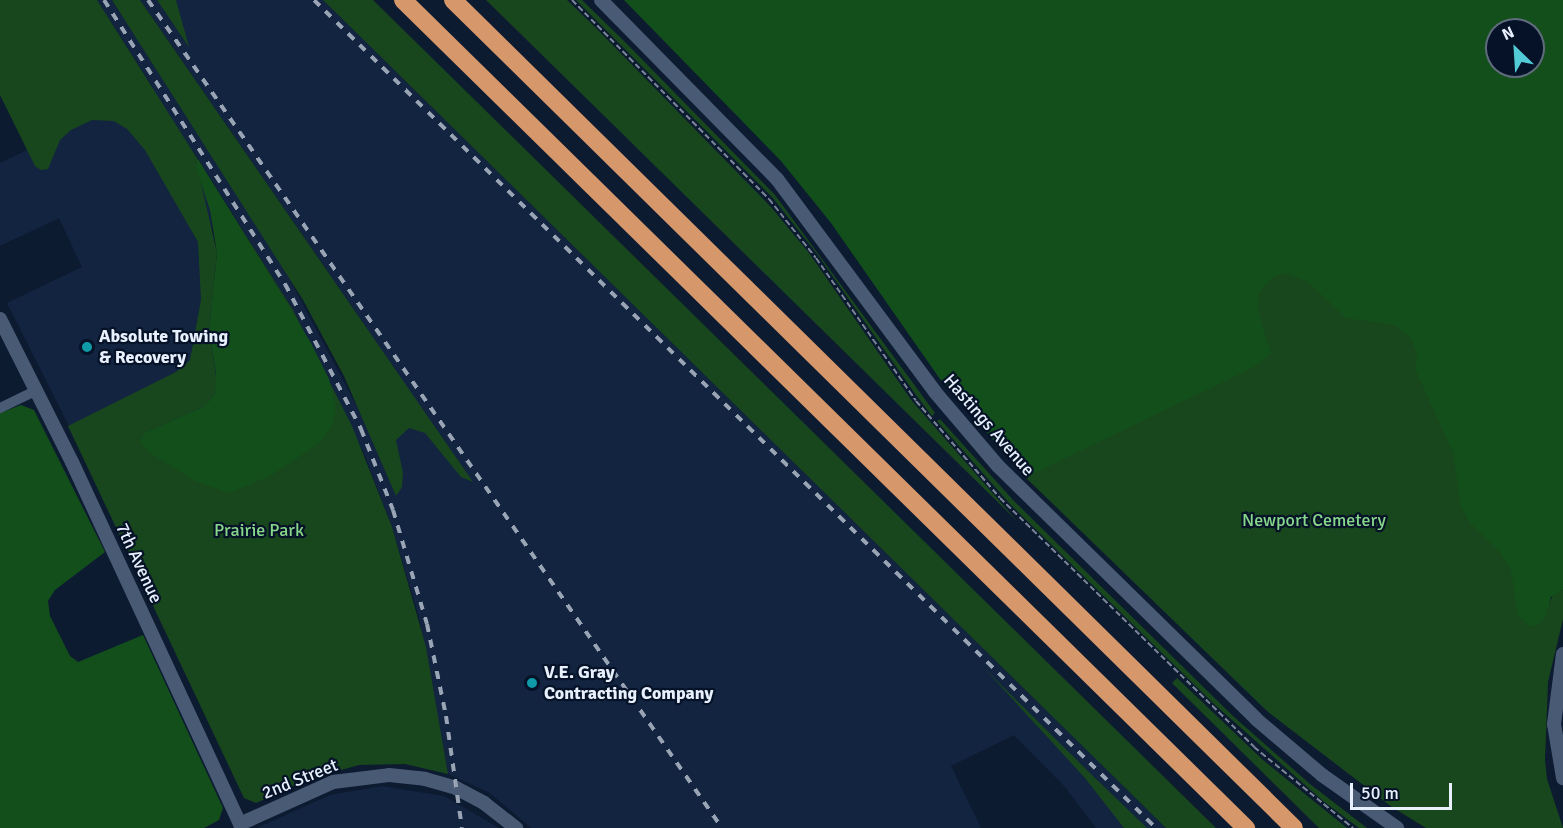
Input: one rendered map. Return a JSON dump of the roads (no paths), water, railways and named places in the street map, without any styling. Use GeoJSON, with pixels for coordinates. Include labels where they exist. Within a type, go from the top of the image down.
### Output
{"type":"FeatureCollection","features":[{"type":"Feature","properties":{"kind":"highway"},"geometry":{"type":"LineString","coordinates":[[403,0],[1246,828]]}},
{"type":"Feature","properties":{"kind":"highway"},"geometry":{"type":"LineString","coordinates":[[453,0],[1294,828]]}},
{"type":"Feature","properties":{"kind":"highway"},"geometry":{"type":"LineString","coordinates":[[1023,609],[1135,734],[1231,828]]}},
{"type":"Feature","properties":{"kind":"highway"},"geometry":{"type":"LineString","coordinates":[[1275,809],[1307,828]]}},
{"type":"Feature","properties":{"kind":"street","name":"Hastings Avenue"},"geometry":{"type":"LineString","coordinates":[[601,0],[777,178],[934,392],[998,466],[1265,726],[1322,775],[1397,828]]}},
{"type":"Feature","properties":{"kind":"street","name":"7th Avenue"},"geometry":{"type":"LineString","coordinates":[[0,319],[235,826]]}},
{"type":"Feature","properties":{"kind":"street"},"geometry":{"type":"LineString","coordinates":[[0,408],[35,391]]}},
{"type":"Feature","properties":{"kind":"street"},"geometry":{"type":"LineString","coordinates":[[1563,654],[1554,724],[1563,778]]}},
{"type":"Feature","properties":{"kind":"street","name":"2nd Street"},"geometry":{"type":"LineString","coordinates":[[235,826],[315,789],[352,778],[406,776],[456,788],[484,803],[516,828]]}},
{"type":"Feature","properties":{"kind":"railway"},"geometry":{"type":"LineString","coordinates":[[104,0],[285,284],[361,429],[393,510],[427,624],[446,716],[462,828]]}},
{"type":"Feature","properties":{"kind":"railway"},"geometry":{"type":"LineString","coordinates":[[148,0],[722,828]]}},
{"type":"Feature","properties":{"kind":"railway"},"geometry":{"type":"LineString","coordinates":[[314,0],[1156,828]]}},
{"type":"Feature","properties":{"kind":"place","name":"Absolute Towing & Recovery"},"geometry":{"type":"Point","coordinates":[87,347]}},
{"type":"Feature","properties":{"kind":"place","name":"V.E. Gray Contracting Company"},"geometry":{"type":"Point","coordinates":[532,683]}},
{"type":"Feature","properties":{"kind":"park label","name":"Newport Cemetery"},"geometry":{"type":"Point","coordinates":[1314,520]}},
{"type":"Feature","properties":{"kind":"park label","name":"Prairie Park"},"geometry":{"type":"Point","coordinates":[259,530]}}]}
